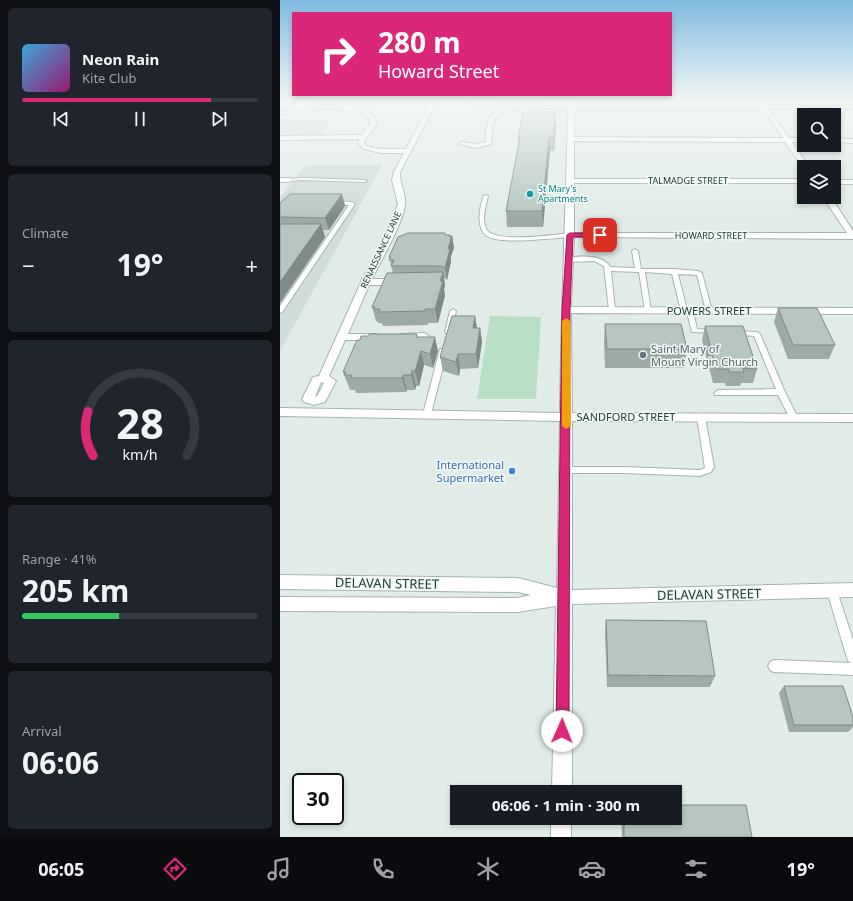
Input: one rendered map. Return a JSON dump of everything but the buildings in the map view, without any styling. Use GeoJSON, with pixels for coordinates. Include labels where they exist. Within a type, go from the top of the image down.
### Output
{"type":"FeatureCollection","features":[{"type":"Feature","properties":{"kind":"street"},"geometry":{"type":"LineString","coordinates":[[362,139],[361,142],[364,147],[370,150],[407,152]]}},
{"type":"Feature","properties":{"kind":"street","name":"RENAISSANCE LANE"},"geometry":{"type":"LineString","coordinates":[[312,406],[320,399],[330,381],[323,378],[366,282],[392,237],[402,204],[396,180],[397,172],[414,139]]}},
{"type":"Feature","properties":{"kind":"street"},"geometry":{"type":"LineString","coordinates":[[462,144],[476,146],[489,143],[489,139]]}},
{"type":"Feature","properties":{"kind":"street"},"geometry":{"type":"LineString","coordinates":[[562,785],[566,470],[566,310],[570,235],[571,139]]}},
{"type":"Feature","properties":{"kind":"street"},"geometry":{"type":"LineString","coordinates":[[584,139],[797,140]]}},
{"type":"Feature","properties":{"kind":"street"},"geometry":{"type":"LineString","coordinates":[[786,140],[801,160]]}},
{"type":"Feature","properties":{"kind":"street"},"geometry":{"type":"LineString","coordinates":[[841,140],[853,140]]}},
{"type":"Feature","properties":{"kind":"street"},"geometry":{"type":"LineString","coordinates":[[280,180],[289,180]]}},
{"type":"Feature","properties":{"kind":"street","name":"TALMADGE STREET"},"geometry":{"type":"LineString","coordinates":[[571,180],[797,181]]}},
{"type":"Feature","properties":{"kind":"street"},"geometry":{"type":"LineString","coordinates":[[841,182],[853,182]]}},
{"type":"Feature","properties":{"kind":"street"},"geometry":{"type":"LineString","coordinates":[[832,204],[853,236]]}},
{"type":"Feature","properties":{"kind":"street","name":"HOWARD STREET"},"geometry":{"type":"LineString","coordinates":[[570,235],[853,236]]}},
{"type":"Feature","properties":{"kind":"street"},"geometry":{"type":"LineString","coordinates":[[366,282],[405,282]]}},
{"type":"Feature","properties":{"kind":"street","name":"POWERS STREET"},"geometry":{"type":"LineString","coordinates":[[566,310],[853,311]]}},
{"type":"Feature","properties":{"kind":"street"},"geometry":{"type":"LineString","coordinates":[[341,337],[424,336]]}},
{"type":"Feature","properties":{"kind":"street","name":"SANDFORD STREET"},"geometry":{"type":"LineString","coordinates":[[280,412],[312,406],[427,414],[566,417],[853,418]]}},
{"type":"Feature","properties":{"kind":"street","name":"DELAVAN STREET"},"geometry":{"type":"LineString","coordinates":[[280,582],[518,585],[564,597]]}},
{"type":"Feature","properties":{"kind":"street","name":"DELAVAN STREET"},"geometry":{"type":"LineString","coordinates":[[280,604],[517,605],[564,597],[853,590]]}},
{"type":"Feature","properties":{"kind":"street"},"geometry":{"type":"LineString","coordinates":[[561,825],[561,837]]}},
{"type":"Feature","properties":{"kind":"lane"},"geometry":{"type":"LineString","coordinates":[[289,180],[365,181]]}},
{"type":"Feature","properties":{"kind":"lane"},"geometry":{"type":"LineString","coordinates":[[486,196],[482,222],[487,234],[491,236],[505,239],[570,235]]}},
{"type":"Feature","properties":{"kind":"lane"},"geometry":{"type":"LineString","coordinates":[[280,311],[352,204],[329,203]]}},
{"type":"Feature","properties":{"kind":"lane"},"geometry":{"type":"LineString","coordinates":[[325,234],[332,234]]}},
{"type":"Feature","properties":{"kind":"lane"},"geometry":{"type":"LineString","coordinates":[[635,251],[648,311]]}},
{"type":"Feature","properties":{"kind":"lane"},"geometry":{"type":"LineString","coordinates":[[569,260],[598,259],[604,262],[607,270],[612,310]]}},
{"type":"Feature","properties":{"kind":"lane"},"geometry":{"type":"LineString","coordinates":[[607,270],[674,271],[694,272],[700,274],[709,311]]}},
{"type":"Feature","properties":{"kind":"lane"},"geometry":{"type":"LineString","coordinates":[[674,271],[694,331],[757,334],[781,392],[794,418]]}},
{"type":"Feature","properties":{"kind":"lane"},"geometry":{"type":"LineString","coordinates":[[427,414],[453,311]]}},
{"type":"Feature","properties":{"kind":"lane"},"geometry":{"type":"LineString","coordinates":[[718,393],[781,392]]}},
{"type":"Feature","properties":{"kind":"lane"},"geometry":{"type":"LineString","coordinates":[[566,470],[624,470],[700,473],[708,470],[710,467],[701,418]]}},
{"type":"Feature","properties":{"kind":"lane"},"geometry":{"type":"LineString","coordinates":[[832,591],[853,658]]}},
{"type":"Feature","properties":{"kind":"lane"},"geometry":{"type":"LineString","coordinates":[[774,666],[853,669]]}},
{"type":"Feature","properties":{"kind":"shaded area"},"geometry":{"type":"Polygon","coordinates":[[[306,165],[382,165],[280,351],[280,197],[306,165]]]}},
{"type":"Feature","properties":{"kind":"green space"},"geometry":{"type":"Polygon","coordinates":[[[490,316],[541,317],[536,399],[477,399],[490,316]]]}},
{"type":"Feature","properties":{"kind":"slow traffic"},"geometry":{"type":"LineString","coordinates":[[566,321],[566,426]]}},
{"type":"Feature","properties":{"kind":"place","name":"St Mary's Apartments"},"geometry":{"type":"Point","coordinates":[530,194]}},
{"type":"Feature","properties":{"kind":"place","name":"Saint Mary of Mount Virgin Church"},"geometry":{"type":"Point","coordinates":[643,355]}},
{"type":"Feature","properties":{"kind":"place","name":"International Supermarket"},"geometry":{"type":"Point","coordinates":[512,471]}},
{"type":"Feature","properties":{"kind":"route"},"geometry":{"type":"LineString","coordinates":[[562,731],[566,310],[570,235],[600,235]]}}]}
